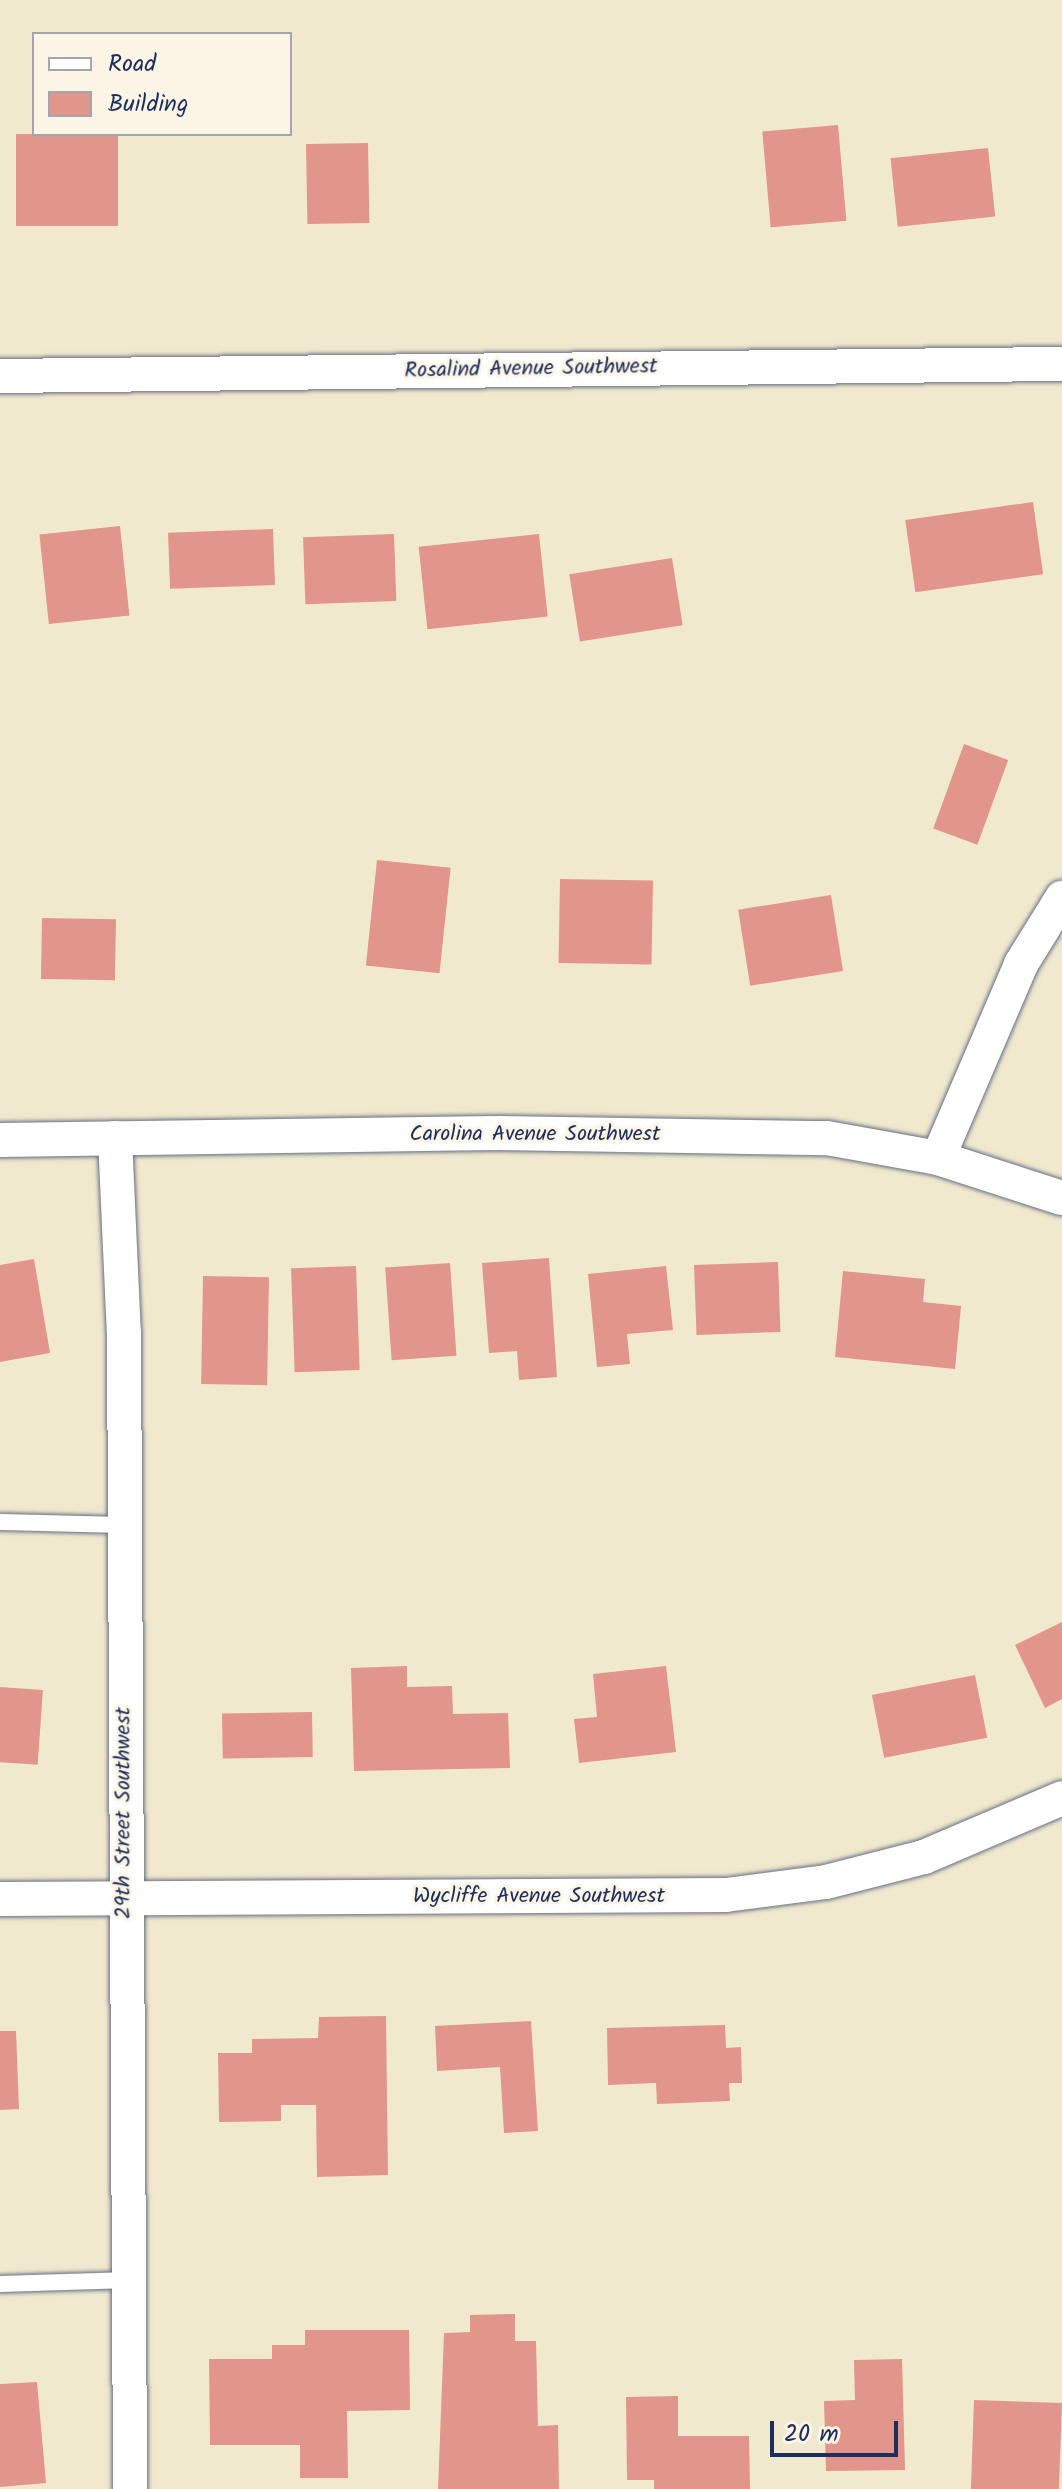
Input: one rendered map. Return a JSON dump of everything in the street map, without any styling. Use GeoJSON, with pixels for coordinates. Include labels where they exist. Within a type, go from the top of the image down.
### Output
{"type":"FeatureCollection","features":[{"type":"Feature","properties":{"kind":"street","name":"Rosalind Avenue Southwest"},"geometry":{"type":"LineString","coordinates":[[0,376],[1062,364]]}},
{"type":"Feature","properties":{"kind":"street"},"geometry":{"type":"LineString","coordinates":[[938,1158],[1021,964],[1062,898]]}},
{"type":"Feature","properties":{"kind":"street","name":"29th Street Southwest"},"geometry":{"type":"LineString","coordinates":[[115,1138],[124,1525],[130,2489]]}},
{"type":"Feature","properties":{"kind":"street","name":"Carolina Avenue Southwest"},"geometry":{"type":"LineString","coordinates":[[0,1140],[827,1138],[938,1158],[1062,1198]]}},
{"type":"Feature","properties":{"kind":"street","name":"Wycliffe Avenue Southwest"},"geometry":{"type":"LineString","coordinates":[[0,1899],[726,1895],[826,1882],[924,1857],[1062,1798]]}},
{"type":"Feature","properties":{"kind":"lane"},"geometry":{"type":"LineString","coordinates":[[0,1522],[124,1525]]}},
{"type":"Feature","properties":{"kind":"lane"},"geometry":{"type":"LineString","coordinates":[[0,2284],[130,2280]]}},
{"type":"Feature","properties":{"kind":"building"},"geometry":{"type":"Polygon","coordinates":[[[838,125],[846,221],[771,227],[762,132],[838,125]]]}},
{"type":"Feature","properties":{"kind":"building"},"geometry":{"type":"Polygon","coordinates":[[[16,134],[118,136],[118,226],[16,226],[16,134]]]}},
{"type":"Feature","properties":{"kind":"building"},"geometry":{"type":"Polygon","coordinates":[[[368,143],[369,223],[307,224],[306,144],[368,143]]]}},
{"type":"Feature","properties":{"kind":"building"},"geometry":{"type":"Polygon","coordinates":[[[988,148],[995,217],[898,227],[891,158],[988,148]]]}},
{"type":"Feature","properties":{"kind":"building"},"geometry":{"type":"Polygon","coordinates":[[[1033,502],[1043,574],[915,592],[905,520],[1033,502]]]}},
{"type":"Feature","properties":{"kind":"building"},"geometry":{"type":"Polygon","coordinates":[[[120,526],[129,616],[49,624],[39,534],[120,526]]]}},
{"type":"Feature","properties":{"kind":"building"},"geometry":{"type":"Polygon","coordinates":[[[273,529],[275,585],[170,589],[168,533],[273,529]]]}},
{"type":"Feature","properties":{"kind":"building"},"geometry":{"type":"Polygon","coordinates":[[[394,534],[396,601],[305,604],[303,537],[394,534]]]}},
{"type":"Feature","properties":{"kind":"building"},"geometry":{"type":"Polygon","coordinates":[[[539,534],[548,617],[427,629],[419,547],[539,534]]]}},
{"type":"Feature","properties":{"kind":"building"},"geometry":{"type":"Polygon","coordinates":[[[672,558],[683,625],[580,641],[569,574],[672,558]]]}},
{"type":"Feature","properties":{"kind":"building"},"geometry":{"type":"Polygon","coordinates":[[[964,744],[1008,760],[977,845],[933,829],[964,744]]]}},
{"type":"Feature","properties":{"kind":"building"},"geometry":{"type":"Polygon","coordinates":[[[377,860],[451,868],[440,973],[366,965],[377,860]]]}},
{"type":"Feature","properties":{"kind":"building"},"geometry":{"type":"Polygon","coordinates":[[[560,879],[653,881],[652,965],[559,963],[560,879]]]}},
{"type":"Feature","properties":{"kind":"building"},"geometry":{"type":"Polygon","coordinates":[[[831,895],[843,971],[750,986],[738,910],[831,895]]]}},
{"type":"Feature","properties":{"kind":"building"},"geometry":{"type":"Polygon","coordinates":[[[42,918],[116,919],[115,980],[41,979],[42,918]]]}},
{"type":"Feature","properties":{"kind":"building"},"geometry":{"type":"Polygon","coordinates":[[[549,1258],[557,1377],[519,1380],[517,1351],[489,1353],[482,1263],[549,1258]]]}},
{"type":"Feature","properties":{"kind":"building"},"geometry":{"type":"Polygon","coordinates":[[[34,1259],[50,1353],[0,1362],[0,1265],[34,1259]]]}},
{"type":"Feature","properties":{"kind":"building"},"geometry":{"type":"Polygon","coordinates":[[[778,1262],[780,1332],[696,1335],[694,1265],[778,1262]]]}},
{"type":"Feature","properties":{"kind":"building"},"geometry":{"type":"Polygon","coordinates":[[[450,1263],[456,1356],[392,1360],[385,1268],[450,1263]]]}},
{"type":"Feature","properties":{"kind":"building"},"geometry":{"type":"Polygon","coordinates":[[[356,1266],[360,1370],[295,1372],[291,1268],[356,1266]]]}},
{"type":"Feature","properties":{"kind":"building"},"geometry":{"type":"Polygon","coordinates":[[[666,1266],[673,1330],[627,1334],[630,1364],[597,1367],[588,1274],[666,1266]]]}},
{"type":"Feature","properties":{"kind":"building"},"geometry":{"type":"Polygon","coordinates":[[[843,1271],[925,1279],[923,1302],[961,1306],[955,1369],[835,1357],[843,1271]]]}},
{"type":"Feature","properties":{"kind":"building"},"geometry":{"type":"Polygon","coordinates":[[[203,1276],[269,1277],[267,1385],[201,1384],[203,1276]]]}},
{"type":"Feature","properties":{"kind":"building"},"geometry":{"type":"Polygon","coordinates":[[[1062,1622],[1062,1699],[1045,1708],[1015,1645],[1062,1622]]]}},
{"type":"Feature","properties":{"kind":"building"},"geometry":{"type":"Polygon","coordinates":[[[407,1666],[407,1687],[452,1686],[453,1714],[508,1713],[510,1768],[354,1771],[351,1668],[407,1666]]]}},
{"type":"Feature","properties":{"kind":"building"},"geometry":{"type":"Polygon","coordinates":[[[666,1666],[676,1752],[579,1763],[574,1719],[597,1717],[593,1674],[666,1666]]]}},
{"type":"Feature","properties":{"kind":"building"},"geometry":{"type":"Polygon","coordinates":[[[975,1675],[987,1738],[884,1758],[872,1695],[975,1675]]]}},
{"type":"Feature","properties":{"kind":"building"},"geometry":{"type":"Polygon","coordinates":[[[0,1687],[43,1690],[38,1765],[0,1762],[0,1687]]]}},
{"type":"Feature","properties":{"kind":"building"},"geometry":{"type":"Polygon","coordinates":[[[312,1712],[313,1757],[223,1759],[222,1714],[312,1712]]]}},
{"type":"Feature","properties":{"kind":"building"},"geometry":{"type":"Polygon","coordinates":[[[386,2016],[388,2175],[317,2177],[316,2105],[281,2105],[281,2121],[219,2122],[218,2053],[252,2053],[252,2039],[318,2038],[319,2017],[386,2016]]]}},
{"type":"Feature","properties":{"kind":"building"},"geometry":{"type":"Polygon","coordinates":[[[531,2021],[538,2131],[504,2133],[500,2067],[437,2071],[435,2026],[531,2021]]]}},
{"type":"Feature","properties":{"kind":"building"},"geometry":{"type":"Polygon","coordinates":[[[725,2025],[726,2048],[741,2047],[742,2083],[729,2083],[730,2101],[657,2104],[656,2083],[608,2085],[607,2028],[725,2025]]]}},
{"type":"Feature","properties":{"kind":"building"},"geometry":{"type":"Polygon","coordinates":[[[0,2031],[16,2031],[19,2109],[0,2110],[0,2031]]]}},
{"type":"Feature","properties":{"kind":"building"},"geometry":{"type":"Polygon","coordinates":[[[515,2314],[515,2341],[536,2341],[538,2426],[558,2425],[559,2489],[438,2489],[444,2333],[470,2332],[470,2315],[515,2314]]]}},
{"type":"Feature","properties":{"kind":"building"},"geometry":{"type":"Polygon","coordinates":[[[305,2330],[409,2330],[410,2410],[347,2411],[348,2478],[300,2478],[300,2445],[210,2445],[209,2359],[272,2359],[272,2345],[305,2345],[305,2330]]]}},
{"type":"Feature","properties":{"kind":"building"},"geometry":{"type":"Polygon","coordinates":[[[902,2359],[905,2470],[826,2471],[824,2401],[855,2400],[854,2360],[902,2359]]]}},
{"type":"Feature","properties":{"kind":"building"},"geometry":{"type":"Polygon","coordinates":[[[37,2382],[46,2483],[0,2487],[0,2384],[37,2382]]]}},
{"type":"Feature","properties":{"kind":"building"},"geometry":{"type":"Polygon","coordinates":[[[678,2396],[678,2436],[749,2436],[750,2489],[654,2489],[654,2480],[627,2480],[626,2397],[678,2396]]]}},
{"type":"Feature","properties":{"kind":"building"},"geometry":{"type":"Polygon","coordinates":[[[974,2400],[1062,2403],[1059,2489],[971,2489],[974,2400]]]}}]}
